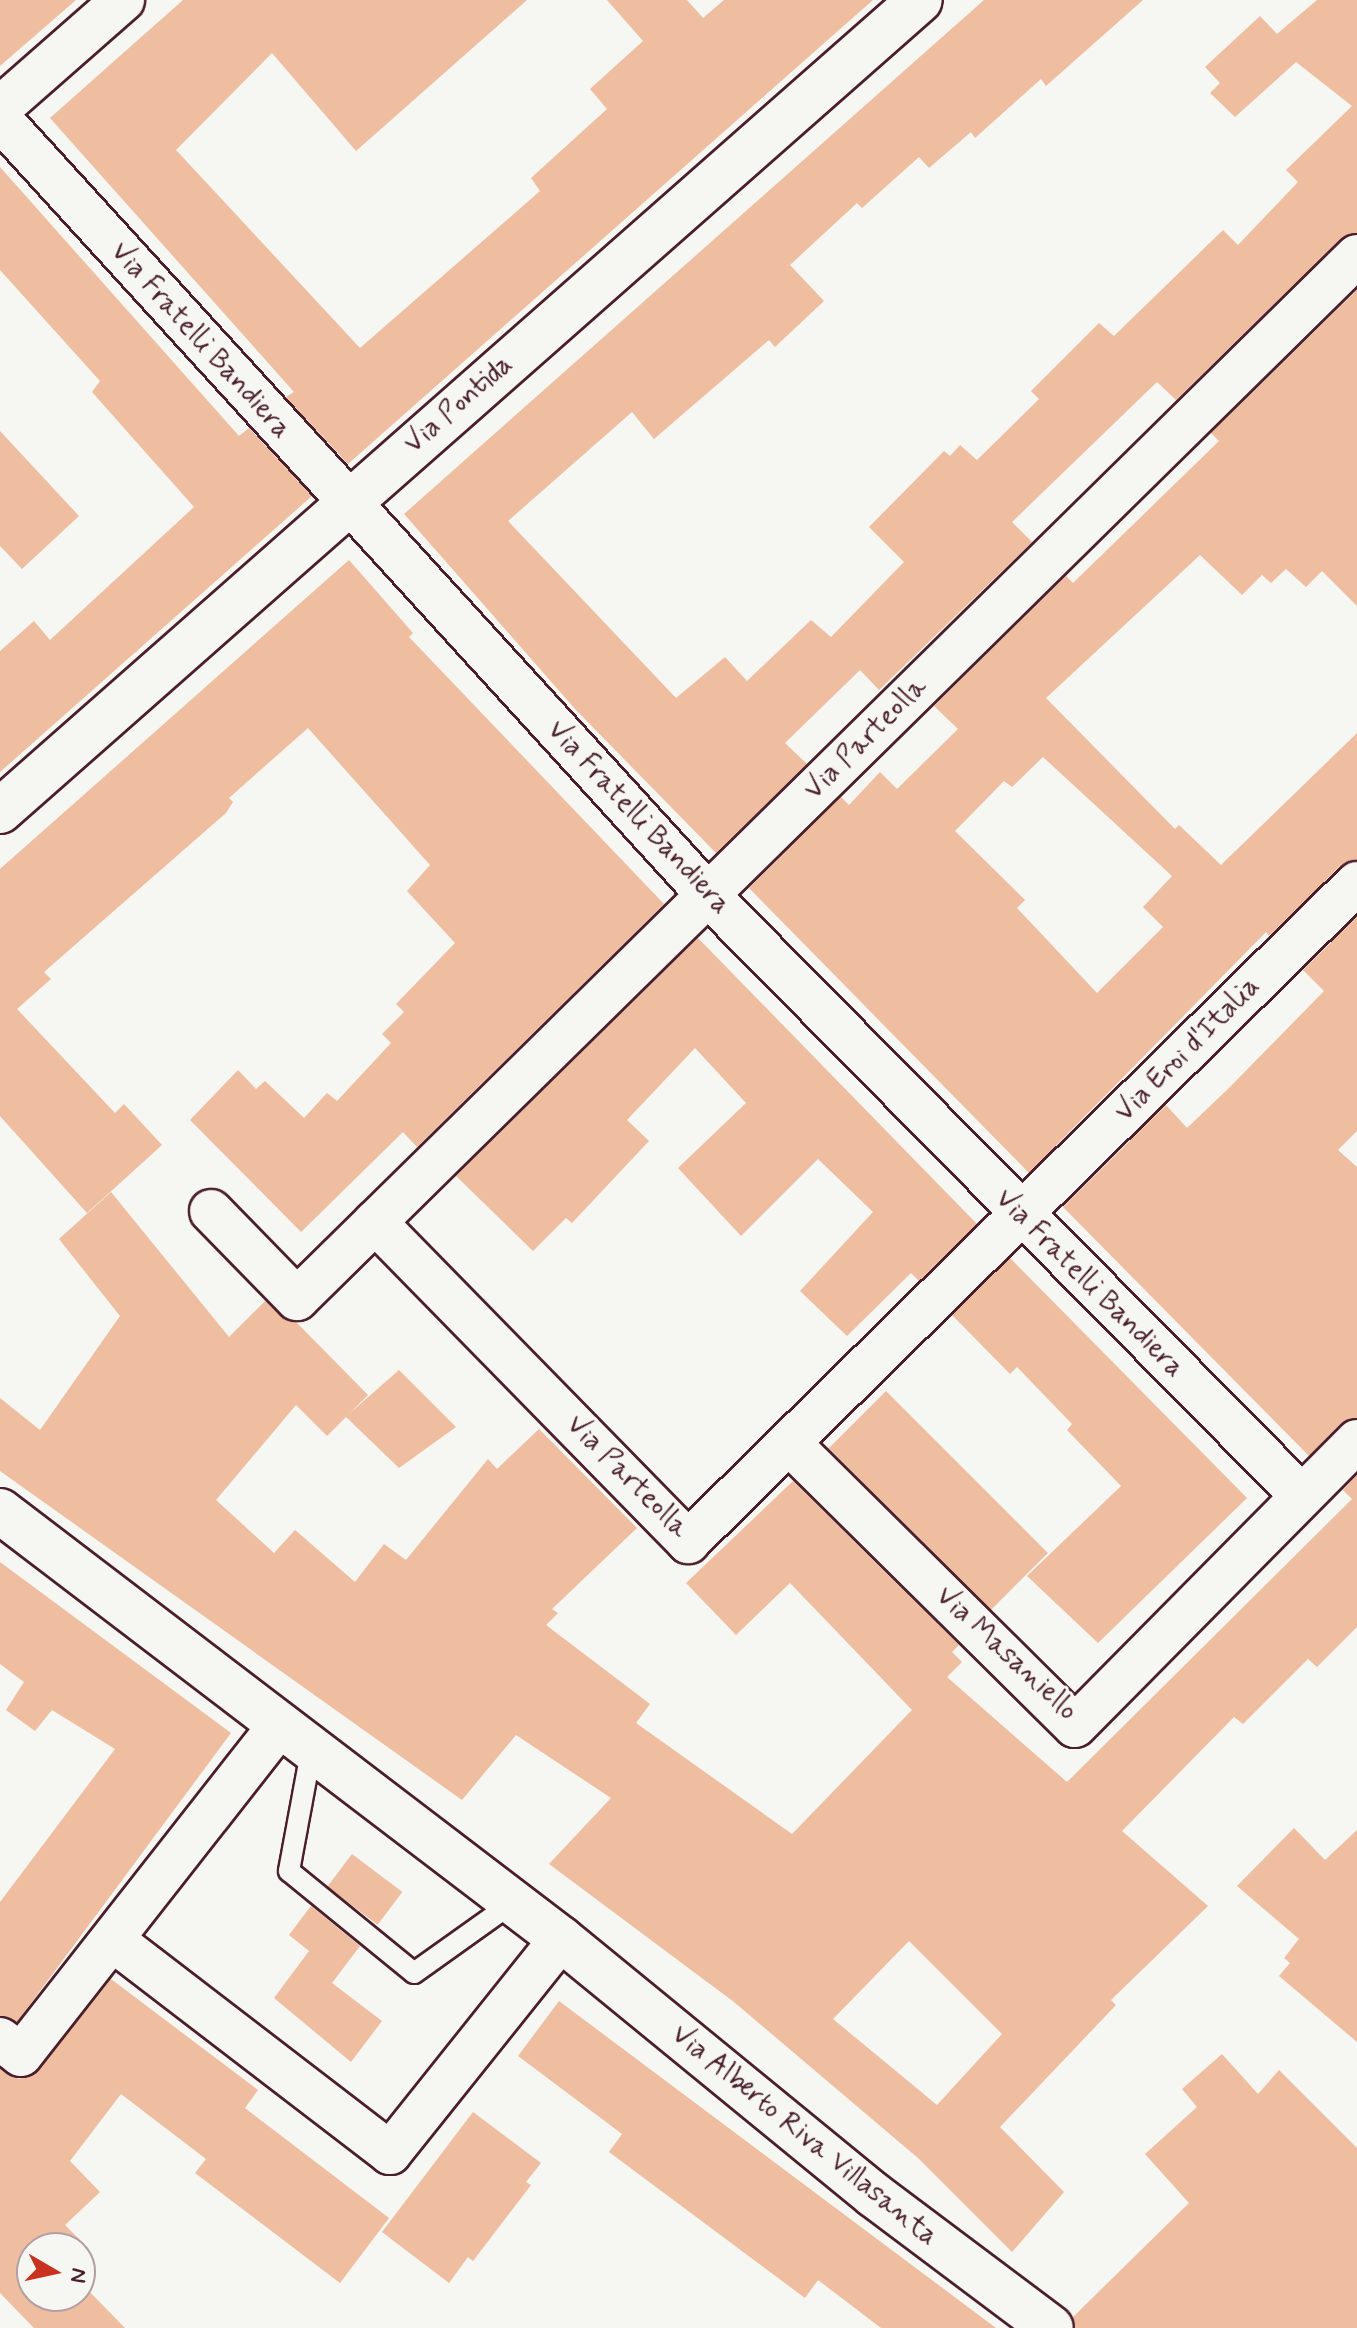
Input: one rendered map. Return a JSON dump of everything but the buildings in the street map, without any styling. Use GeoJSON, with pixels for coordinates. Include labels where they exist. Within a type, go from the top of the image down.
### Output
{"type":"FeatureCollection","features":[{"type":"Feature","properties":{"kind":"street"},"geometry":{"type":"LineString","coordinates":[[0,108],[123,0]]}},
{"type":"Feature","properties":{"kind":"street","name":"Via Pontida"},"geometry":{"type":"LineString","coordinates":[[0,811],[920,0]]}},
{"type":"Feature","properties":{"kind":"street","name":"Via Fratelli Bandiera"},"geometry":{"type":"LineString","coordinates":[[0,119],[347,504],[708,895],[1020,1216],[1301,1495]]}},
{"type":"Feature","properties":{"kind":"street","name":"Via Parteolla"},"geometry":{"type":"LineString","coordinates":[[211,1211],[297,1299],[1357,256]]}},
{"type":"Feature","properties":{"kind":"street","name":"Via Eroi d'Italia"},"geometry":{"type":"LineString","coordinates":[[1020,1216],[1357,883]]}},
{"type":"Feature","properties":{"kind":"street","name":"Via Parteolla"},"geometry":{"type":"LineString","coordinates":[[375,1222],[688,1542],[1020,1216]]}},
{"type":"Feature","properties":{"kind":"street","name":"Via Masaniello"},"geometry":{"type":"LineString","coordinates":[[789,1443],[1075,1726],[1357,1441]]}},
{"type":"Feature","properties":{"kind":"street","name":"Via Alberto Riva Villasanta"},"geometry":{"type":"LineString","coordinates":[[0,1511],[294,1740],[561,1939],[874,2195],[1051,2328]]}},
{"type":"Feature","properties":{"kind":"street"},"geometry":{"type":"LineString","coordinates":[[0,2039],[21,2055],[114,1941],[294,1740]]}},
{"type":"Feature","properties":{"kind":"street"},"geometry":{"type":"LineString","coordinates":[[114,1941],[390,2153],[561,1939]]}},
{"type":"Feature","properties":{"kind":"lane"},"geometry":{"type":"LineString","coordinates":[[294,1740],[289,1871],[414,1973],[512,1903]]}}]}
